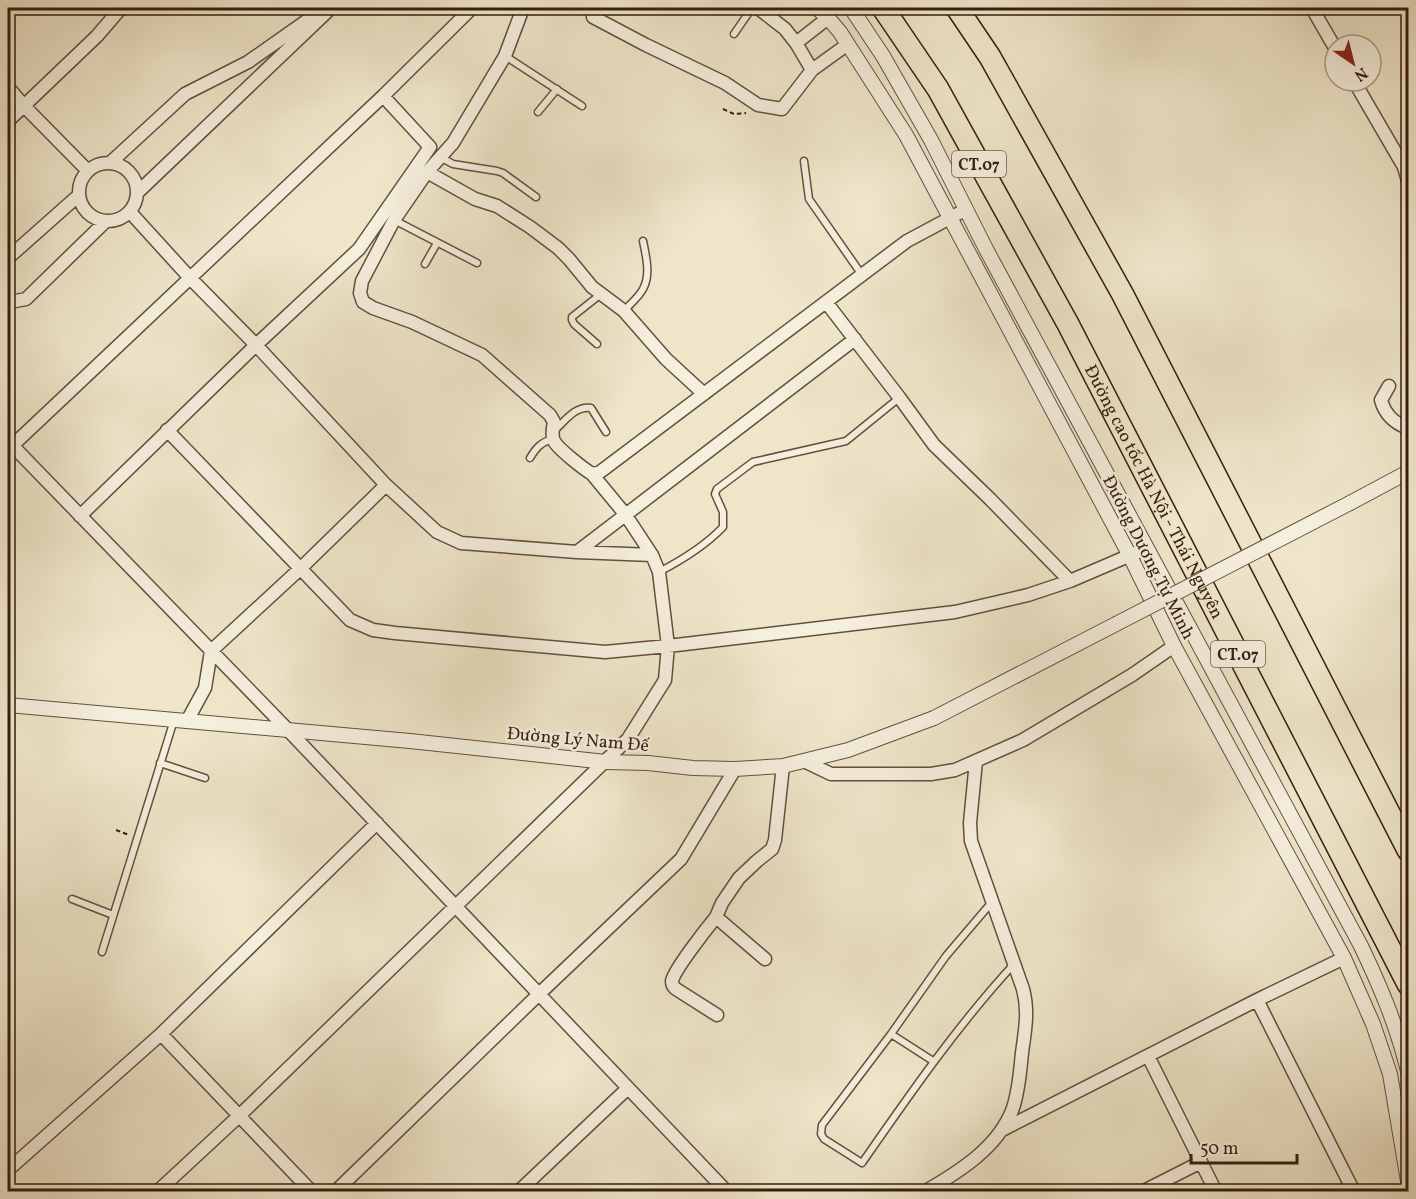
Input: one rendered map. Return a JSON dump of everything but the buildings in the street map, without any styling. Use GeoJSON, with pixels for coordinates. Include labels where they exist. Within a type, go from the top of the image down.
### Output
{"type":"FeatureCollection","features":[{"type":"Feature","properties":{"kind":"highway","name":"Đường cao tốc Hà Nội - Thái Nguyên"},"geometry":{"type":"LineString","coordinates":[[883,8],[938,89],[1068,324],[1408,984]]}},
{"type":"Feature","properties":{"kind":"highway"},"geometry":{"type":"LineString","coordinates":[[957,8],[990,57],[1123,295],[1408,850]]}},
{"type":"Feature","properties":{"kind":"street"},"geometry":{"type":"LineString","coordinates":[[8,121],[97,36],[121,8]]}},
{"type":"Feature","properties":{"kind":"street"},"geometry":{"type":"LineString","coordinates":[[110,163],[185,94],[248,62],[325,8]]}},
{"type":"Feature","properties":{"kind":"street"},"geometry":{"type":"LineString","coordinates":[[137,194],[331,8]]}},
{"type":"Feature","properties":{"kind":"street"},"geometry":{"type":"LineString","coordinates":[[472,8],[383,96],[10,444],[288,730],[727,1191]]}},
{"type":"Feature","properties":{"kind":"street"},"geometry":{"type":"LineString","coordinates":[[157,1191],[239,1116],[606,762],[628,739],[665,680],[668,646],[658,572],[651,555],[625,514],[592,474],[554,442],[554,422],[550,415],[482,355],[412,322],[373,308],[363,302],[360,293],[362,281],[394,220],[427,172],[453,143],[505,56],[523,8]]}},
{"type":"Feature","properties":{"kind":"street"},"geometry":{"type":"LineString","coordinates":[[758,8],[784,29],[796,43],[812,70]]}},
{"type":"Feature","properties":{"kind":"street","name":"Đường Dương Tự Minh"},"geometry":{"type":"LineString","coordinates":[[817,8],[828,18],[848,44],[906,135],[1130,556],[1174,646],[1344,958],[1373,1024],[1390,1074],[1408,1180]]}},
{"type":"Feature","properties":{"kind":"street","name":"Đường Dương Tự Minh"},"geometry":{"type":"LineString","coordinates":[[850,8],[883,56],[931,140],[966,210],[1361,946],[1383,993],[1402,1046],[1408,1071]]}},
{"type":"Feature","properties":{"kind":"street"},"geometry":{"type":"LineString","coordinates":[[1312,8],[1326,33]]}},
{"type":"Feature","properties":{"kind":"street"},"geometry":{"type":"LineString","coordinates":[[593,17],[725,83],[758,105],[782,109],[812,70],[848,44]]}},
{"type":"Feature","properties":{"kind":"street"},"geometry":{"type":"LineString","coordinates":[[796,43],[828,18]]}},
{"type":"Feature","properties":{"kind":"street"},"geometry":{"type":"LineString","coordinates":[[8,87],[88,171]]}},
{"type":"Feature","properties":{"kind":"street"},"geometry":{"type":"LineString","coordinates":[[1361,93],[1404,168],[1408,181]]}},
{"type":"Feature","properties":{"kind":"street"},"geometry":{"type":"LineString","coordinates":[[383,96],[440,157]]}},
{"type":"Feature","properties":{"kind":"street"},"geometry":{"type":"LineString","coordinates":[[80,516],[167,430],[359,249],[430,147]]}},
{"type":"Feature","properties":{"kind":"street"},"geometry":{"type":"LineString","coordinates":[[110,163],[119,165],[132,177],[136,185],[136,200],[130,212],[123,217],[115,220],[98,220],[85,210],[81,203],[80,186],[88,171],[95,166],[110,163]]}},
{"type":"Feature","properties":{"kind":"street"},"geometry":{"type":"LineString","coordinates":[[427,172],[475,199],[497,206],[558,248],[592,287],[624,311],[666,359],[704,394]]}},
{"type":"Feature","properties":{"kind":"street"},"geometry":{"type":"LineString","coordinates":[[8,258],[79,195]]}},
{"type":"Feature","properties":{"kind":"street"},"geometry":{"type":"LineString","coordinates":[[592,474],[600,472],[907,241],[966,210]]}},
{"type":"Feature","properties":{"kind":"street"},"geometry":{"type":"LineString","coordinates":[[130,212],[386,485],[437,532],[462,543],[651,555]]}},
{"type":"Feature","properties":{"kind":"street"},"geometry":{"type":"LineString","coordinates":[[8,298],[10,302],[26,300],[106,221]]}},
{"type":"Feature","properties":{"kind":"street"},"geometry":{"type":"LineString","coordinates":[[826,302],[934,445],[1070,581]]}},
{"type":"Feature","properties":{"kind":"street"},"geometry":{"type":"LineString","coordinates":[[577,552],[855,339]]}},
{"type":"Feature","properties":{"kind":"street"},"geometry":{"type":"LineString","coordinates":[[1389,386],[1381,400],[1383,408],[1399,425],[1408,428]]}},
{"type":"Feature","properties":{"kind":"street"},"geometry":{"type":"LineString","coordinates":[[167,430],[350,620],[373,630],[395,633],[605,652],[668,646],[955,612],[1028,595],[1070,581],[1147,548]]}},
{"type":"Feature","properties":{"kind":"street","name":"Đường Lý Nam Đế"},"geometry":{"type":"LineString","coordinates":[[8,705],[410,741],[606,762],[735,769],[783,766],[848,750],[933,718],[1408,472]]}},
{"type":"Feature","properties":{"kind":"street"},"geometry":{"type":"LineString","coordinates":[[180,720],[205,688],[211,651],[386,485]]}},
{"type":"Feature","properties":{"kind":"street"},"geometry":{"type":"LineString","coordinates":[[804,761],[831,774],[942,773],[955,770],[1023,740],[1132,675],[1174,646]]}},
{"type":"Feature","properties":{"kind":"street"},"geometry":{"type":"LineString","coordinates":[[924,1191],[966,1167],[981,1154],[1007,1122],[1019,1086],[1027,1004],[971,841],[970,823],[976,761]]}},
{"type":"Feature","properties":{"kind":"street"},"geometry":{"type":"LineString","coordinates":[[717,1015],[676,989],[672,979],[716,917],[722,903],[739,878],[772,849],[783,766]]}},
{"type":"Feature","properties":{"kind":"street"},"geometry":{"type":"LineString","coordinates":[[335,1191],[681,859],[735,769]]}},
{"type":"Feature","properties":{"kind":"street"},"geometry":{"type":"LineString","coordinates":[[8,1170],[161,1034],[377,824]]}},
{"type":"Feature","properties":{"kind":"street"},"geometry":{"type":"LineString","coordinates":[[716,917],[765,959]]}},
{"type":"Feature","properties":{"kind":"street"},"geometry":{"type":"LineString","coordinates":[[1000,1132],[1344,958]]}},
{"type":"Feature","properties":{"kind":"street"},"geometry":{"type":"LineString","coordinates":[[1257,1000],[1354,1191]]}},
{"type":"Feature","properties":{"kind":"street"},"geometry":{"type":"LineString","coordinates":[[161,1034],[312,1191]]}},
{"type":"Feature","properties":{"kind":"street"},"geometry":{"type":"LineString","coordinates":[[1148,1056],[1216,1191]]}},
{"type":"Feature","properties":{"kind":"street"},"geometry":{"type":"LineString","coordinates":[[518,1191],[628,1088]]}},
{"type":"Feature","properties":{"kind":"street"},"geometry":{"type":"LineString","coordinates":[[1142,1191],[1202,1162]]}},
{"type":"Feature","properties":{"kind":"lane"},"geometry":{"type":"LineString","coordinates":[[734,34],[752,8]]}},
{"type":"Feature","properties":{"kind":"lane"},"geometry":{"type":"LineString","coordinates":[[505,56],[582,105]]}},
{"type":"Feature","properties":{"kind":"lane"},"geometry":{"type":"LineString","coordinates":[[538,112],[557,89]]}},
{"type":"Feature","properties":{"kind":"lane"},"geometry":{"type":"LineString","coordinates":[[440,157],[448,163],[503,173],[536,197]]}},
{"type":"Feature","properties":{"kind":"lane"},"geometry":{"type":"LineString","coordinates":[[804,161],[809,199],[862,275]]}},
{"type":"Feature","properties":{"kind":"lane"},"geometry":{"type":"LineString","coordinates":[[394,220],[477,263]]}},
{"type":"Feature","properties":{"kind":"lane"},"geometry":{"type":"LineString","coordinates":[[624,311],[643,289],[647,279],[643,241]]}},
{"type":"Feature","properties":{"kind":"lane"},"geometry":{"type":"LineString","coordinates":[[425,264],[437,243]]}},
{"type":"Feature","properties":{"kind":"lane"},"geometry":{"type":"LineString","coordinates":[[597,344],[574,324],[572,317],[601,293]]}},
{"type":"Feature","properties":{"kind":"lane"},"geometry":{"type":"LineString","coordinates":[[658,572],[680,561],[723,527],[723,512],[715,494],[717,489],[753,462],[846,441],[900,397]]}},
{"type":"Feature","properties":{"kind":"lane"},"geometry":{"type":"LineString","coordinates":[[530,458],[536,447],[553,436],[577,410],[584,407],[591,408],[606,432]]}},
{"type":"Feature","properties":{"kind":"lane"},"geometry":{"type":"LineString","coordinates":[[102,952],[160,763],[180,720]]}},
{"type":"Feature","properties":{"kind":"lane"},"geometry":{"type":"LineString","coordinates":[[160,763],[204,778]]}},
{"type":"Feature","properties":{"kind":"lane"},"geometry":{"type":"LineString","coordinates":[[72,899],[113,915]]}},
{"type":"Feature","properties":{"kind":"lane"},"geometry":{"type":"LineString","coordinates":[[992,902],[946,956],[891,1034],[824,1121],[821,1130],[824,1139],[862,1163],[933,1061],[984,997],[1014,964]]}},
{"type":"Feature","properties":{"kind":"lane"},"geometry":{"type":"LineString","coordinates":[[891,1034],[933,1061]]}},
{"type":"Feature","properties":{"kind":"path"},"geometry":{"type":"LineString","coordinates":[[723,109],[734,114],[747,113],[753,111],[758,105]]}},
{"type":"Feature","properties":{"kind":"path"},"geometry":{"type":"LineString","coordinates":[[116,830],[137,838]]}}]}
